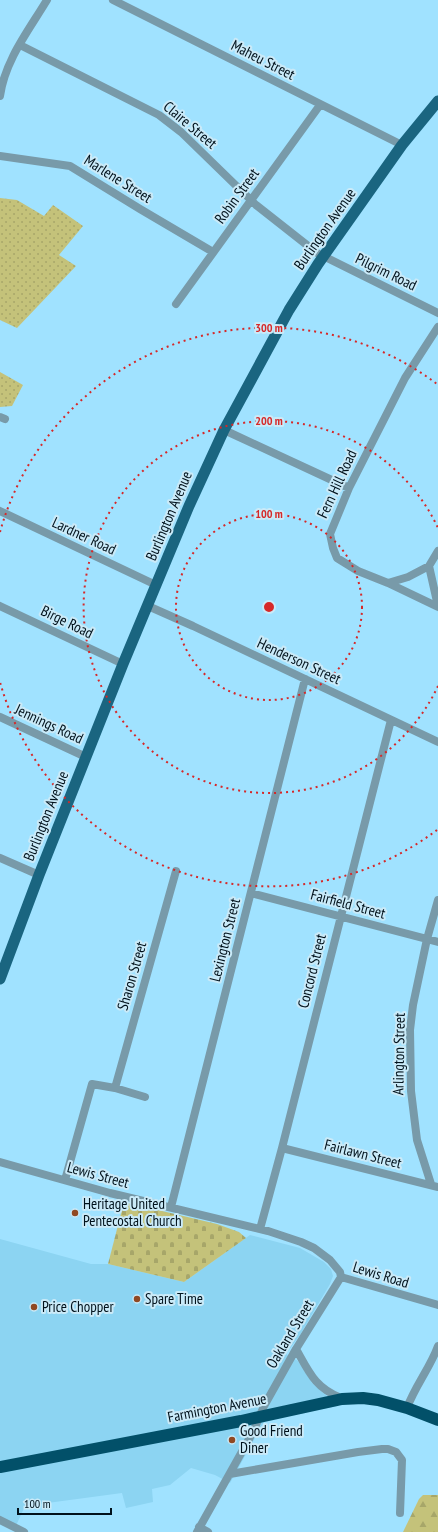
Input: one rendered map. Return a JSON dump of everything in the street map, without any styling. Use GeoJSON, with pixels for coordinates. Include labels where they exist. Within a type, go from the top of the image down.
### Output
{"type":"FeatureCollection","features":[{"type":"Feature","properties":{"kind":"highway","name":"Farmington Avenue"},"geometry":{"type":"LineString","coordinates":[[0,1467],[342,1399],[363,1398],[378,1400],[407,1408],[438,1420]]}},
{"type":"Feature","properties":{"kind":"main road","name":"Burlington Avenue"},"geometry":{"type":"LineString","coordinates":[[0,979],[39,875],[123,664],[189,506],[224,430],[289,310],[322,257],[402,146],[438,102]]}},
{"type":"Feature","properties":{"kind":"street"},"geometry":{"type":"LineString","coordinates":[[0,96],[2,82],[7,68],[47,0]]}},
{"type":"Feature","properties":{"kind":"street","name":"Maheu Street"},"geometry":{"type":"LineString","coordinates":[[112,0],[402,146]]}},
{"type":"Feature","properties":{"kind":"street","name":"Claire Street"},"geometry":{"type":"LineString","coordinates":[[20,45],[159,115],[181,132],[251,200],[322,257]]}},
{"type":"Feature","properties":{"kind":"street","name":"Robin Street"},"geometry":{"type":"LineString","coordinates":[[176,304],[320,104]]}},
{"type":"Feature","properties":{"kind":"street","name":"Marlene Street"},"geometry":{"type":"LineString","coordinates":[[0,156],[70,166],[140,210],[213,252]]}},
{"type":"Feature","properties":{"kind":"street","name":"Pilgrim Road"},"geometry":{"type":"LineString","coordinates":[[322,257],[438,313]]}},
{"type":"Feature","properties":{"kind":"street","name":"Fern Hill Road"},"geometry":{"type":"LineString","coordinates":[[438,327],[405,378],[349,488],[330,534],[337,558],[358,571],[438,606]]}},
{"type":"Feature","properties":{"kind":"street"},"geometry":{"type":"LineString","coordinates":[[224,430],[349,488]]}},
{"type":"Feature","properties":{"kind":"street","name":"Lardner Road"},"geometry":{"type":"LineString","coordinates":[[0,511],[156,586]]}},
{"type":"Feature","properties":{"kind":"street"},"geometry":{"type":"LineString","coordinates":[[388,583],[408,577],[429,566],[438,551]]}},
{"type":"Feature","properties":{"kind":"street"},"geometry":{"type":"LineString","coordinates":[[429,566],[438,606]]}},
{"type":"Feature","properties":{"kind":"street","name":"Birge Road"},"geometry":{"type":"LineString","coordinates":[[0,606],[123,664]]}},
{"type":"Feature","properties":{"kind":"street","name":"Henderson Street"},"geometry":{"type":"LineString","coordinates":[[148,606],[438,742]]}},
{"type":"Feature","properties":{"kind":"street","name":"Lexington Street"},"geometry":{"type":"LineString","coordinates":[[171,1207],[305,679]]}},
{"type":"Feature","properties":{"kind":"street","name":"Jennings Road"},"geometry":{"type":"LineString","coordinates":[[0,717],[86,757]]}},
{"type":"Feature","properties":{"kind":"street","name":"Concord Street"},"geometry":{"type":"LineString","coordinates":[[260,1229],[391,720]]}},
{"type":"Feature","properties":{"kind":"street"},"geometry":{"type":"LineString","coordinates":[[0,858],[39,875]]}},
{"type":"Feature","properties":{"kind":"street","name":"Sharon Street"},"geometry":{"type":"LineString","coordinates":[[115,1088],[176,871]]}},
{"type":"Feature","properties":{"kind":"street","name":"Fairfield Street"},"geometry":{"type":"LineString","coordinates":[[251,893],[438,942]]}},
{"type":"Feature","properties":{"kind":"street","name":"Arlington Street"},"geometry":{"type":"LineString","coordinates":[[434,1186],[417,1140],[411,1091],[410,1030],[413,1005],[427,939],[438,900]]}},
{"type":"Feature","properties":{"kind":"street"},"geometry":{"type":"LineString","coordinates":[[65,1180],[92,1084],[115,1088],[145,1098]]}},
{"type":"Feature","properties":{"kind":"street","name":"Fairlawn Street"},"geometry":{"type":"LineString","coordinates":[[282,1148],[434,1186]]}},
{"type":"Feature","properties":{"kind":"street","name":"Lewis Street"},"geometry":{"type":"LineString","coordinates":[[0,1162],[110,1193],[260,1229]]}},
{"type":"Feature","properties":{"kind":"street","name":"Lewis Road"},"geometry":{"type":"LineString","coordinates":[[260,1229],[301,1242],[314,1248],[330,1260],[340,1272],[341,1277],[438,1305]]}},
{"type":"Feature","properties":{"kind":"street","name":"Oakland Street"},"geometry":{"type":"LineString","coordinates":[[198,1530],[253,1432],[296,1349],[341,1277]]}},
{"type":"Feature","properties":{"kind":"street"},"geometry":{"type":"LineString","coordinates":[[407,1408],[414,1391],[434,1358],[438,1346]]}},
{"type":"Feature","properties":{"kind":"street"},"geometry":{"type":"LineString","coordinates":[[296,1349],[318,1385],[332,1395],[342,1399]]}},
{"type":"Feature","properties":{"kind":"street"},"geometry":{"type":"LineString","coordinates":[[230,1474],[358,1452],[382,1449],[396,1452],[400,1457],[402,1464],[400,1513]]}},
{"type":"Feature","properties":{"kind":"street"},"geometry":{"type":"LineString","coordinates":[[0,1520],[24,1532]]}},
{"type":"Feature","properties":{"kind":"street"},"geometry":{"type":"LineString","coordinates":[[198,1530],[208,1532]]}},
{"type":"Feature","properties":{"kind":"shaded area"},"geometry":{"type":"Polygon","coordinates":[[[250,1235],[300,1248],[324,1262],[331,1269],[333,1276],[330,1284],[300,1335],[286,1354],[298,1361],[312,1383],[338,1406],[265,1420],[230,1483],[215,1475],[191,1468],[170,1485],[152,1489],[153,1502],[126,1508],[122,1493],[25,1506],[14,1530],[0,1523],[0,1239],[91,1264],[108,1264],[184,1282],[250,1235]]]}},
{"type":"Feature","properties":{"kind":"green space"},"geometry":{"type":"Polygon","coordinates":[[[0,198],[17,200],[44,216],[53,205],[83,226],[59,255],[76,266],[17,328],[0,320],[0,198]]]}},
{"type":"Feature","properties":{"kind":"green space"},"geometry":{"type":"Polygon","coordinates":[[[0,372],[23,385],[12,406],[0,407],[0,372]]]}},
{"type":"Feature","properties":{"kind":"green space"},"geometry":{"type":"Polygon","coordinates":[[[124,1202],[217,1224],[239,1232],[246,1238],[184,1282],[108,1264],[124,1202]]]}},
{"type":"Feature","properties":{"kind":"green space"},"geometry":{"type":"Polygon","coordinates":[[[423,1495],[438,1495],[438,1532],[403,1532],[419,1499],[423,1495]]]}},
{"type":"Feature","properties":{"kind":"place","name":"Heritage United Pentecostal Church"},"geometry":{"type":"Point","coordinates":[75,1213]}},
{"type":"Feature","properties":{"kind":"place","name":"Spare Time"},"geometry":{"type":"Point","coordinates":[137,1299]}},
{"type":"Feature","properties":{"kind":"place","name":"Price Chopper"},"geometry":{"type":"Point","coordinates":[34,1307]}},
{"type":"Feature","properties":{"kind":"place","name":"Good Friend Diner"},"geometry":{"type":"Point","coordinates":[232,1440]}}]}
